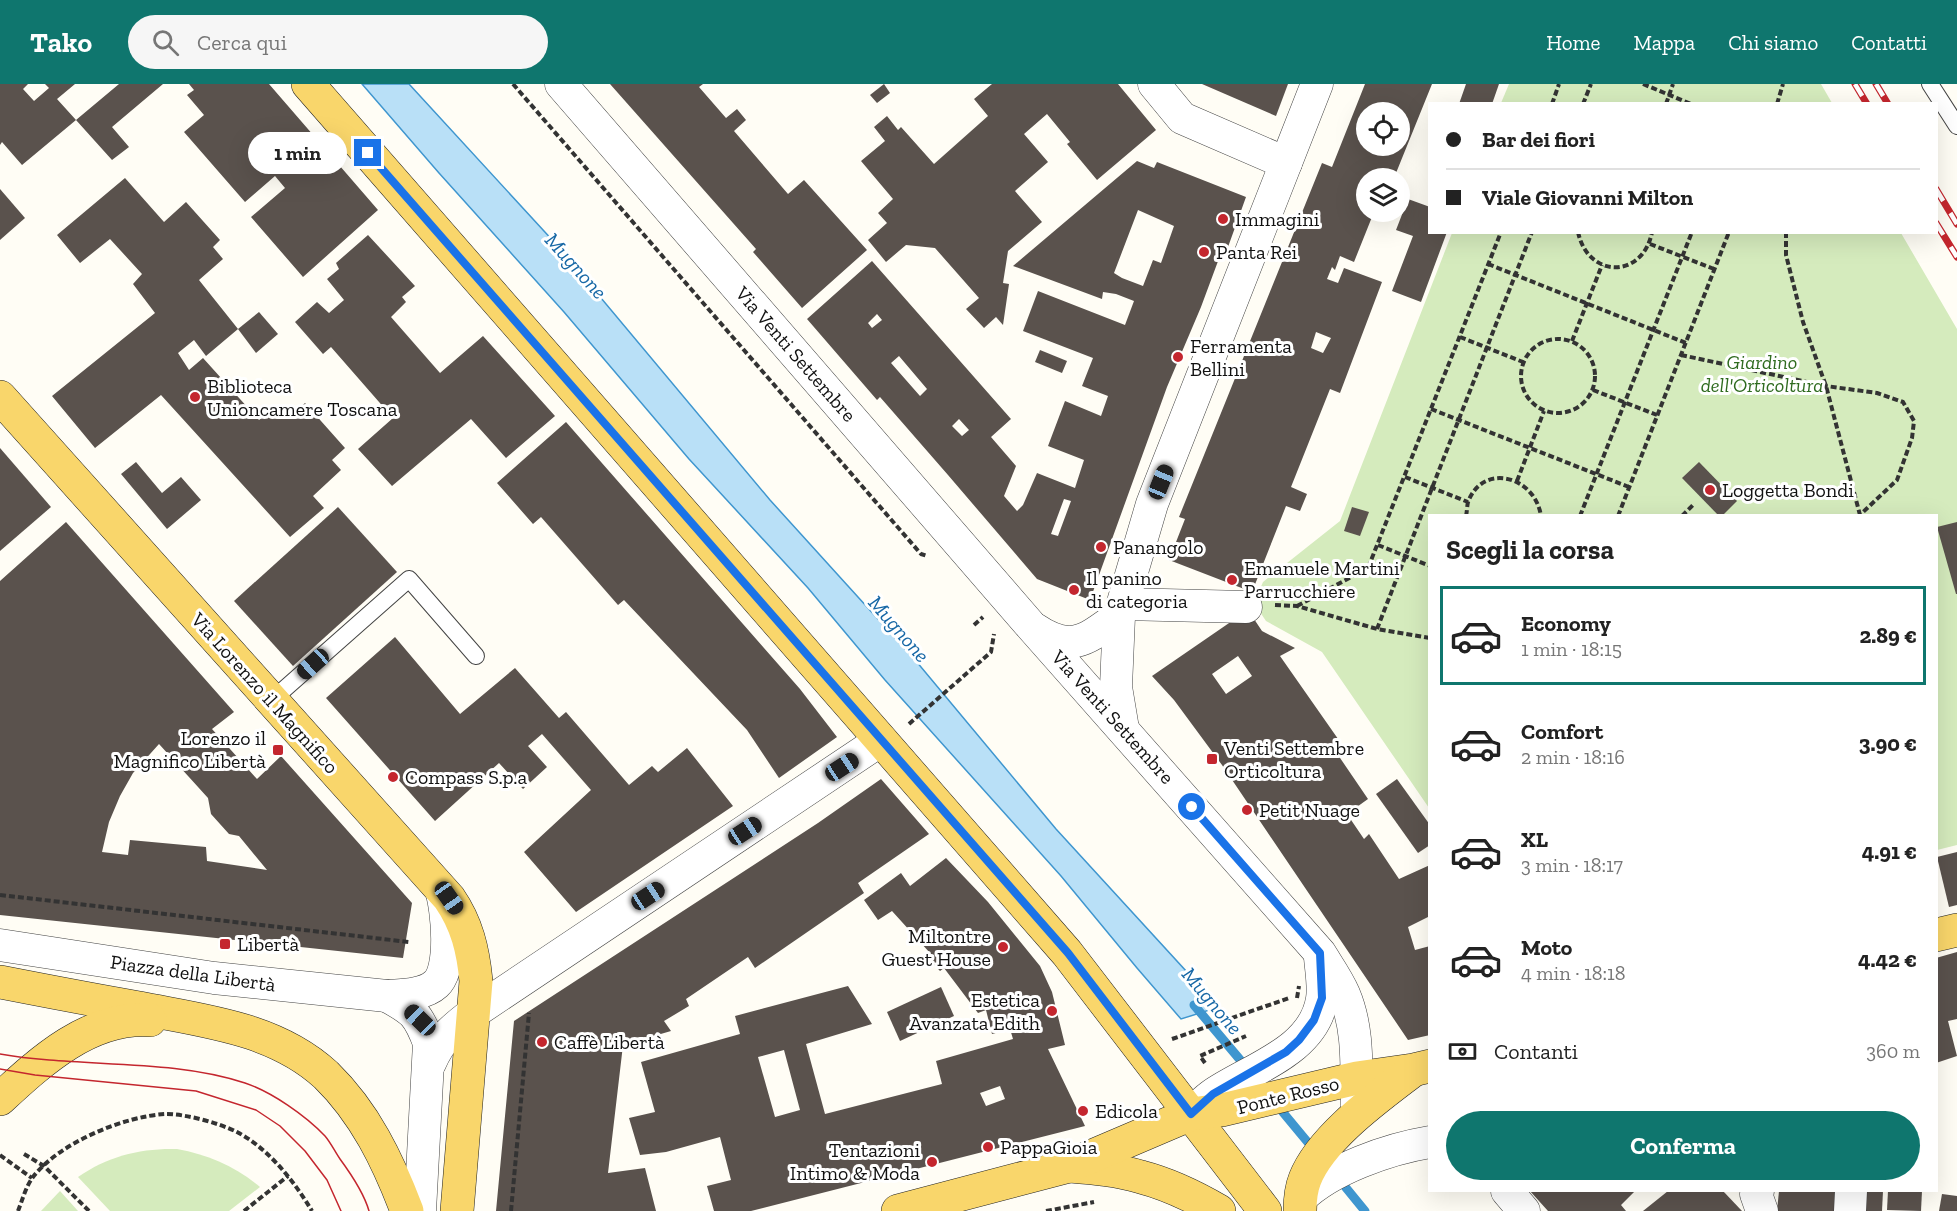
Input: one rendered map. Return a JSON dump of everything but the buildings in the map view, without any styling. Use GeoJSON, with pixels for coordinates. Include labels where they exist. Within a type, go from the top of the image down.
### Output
{"type":"FeatureCollection","features":[{"type":"Feature","properties":{"kind":"main road"},"geometry":{"type":"LineString","coordinates":[[308,84],[1068,953],[1265,1211]]}},
{"type":"Feature","properties":{"kind":"main road","name":"Via Lorenzo il Magnifico"},"geometry":{"type":"LineString","coordinates":[[0,397],[461,915],[469,938],[476,981],[473,1013]]}},
{"type":"Feature","properties":{"kind":"main road","name":"Piazza della Libertà"},"geometry":{"type":"LineString","coordinates":[[0,982],[227,1025],[284,1046],[325,1075],[357,1111],[384,1156],[408,1211]]}},
{"type":"Feature","properties":{"kind":"main road"},"geometry":{"type":"LineString","coordinates":[[457,1211],[473,1013]]}},
{"type":"Feature","properties":{"kind":"main road","name":"Piazza della Libertà"},"geometry":{"type":"LineString","coordinates":[[0,1099],[58,1050],[109,1024],[141,1019],[227,1025]]}},
{"type":"Feature","properties":{"kind":"main road","name":"Ponte Rosso"},"geometry":{"type":"LineString","coordinates":[[1068,1166],[1238,1095],[1363,1081],[1421,1068]]}},
{"type":"Feature","properties":{"kind":"main road","name":"Ponte Rosso"},"geometry":{"type":"LineString","coordinates":[[1304,1195],[1318,1155],[1350,1123],[1363,1081]]}},
{"type":"Feature","properties":{"kind":"main road"},"geometry":{"type":"LineString","coordinates":[[898,1211],[1068,1166],[1113,1170],[1140,1176],[1219,1211]]}},
{"type":"Feature","properties":{"kind":"street"},"geometry":{"type":"LineString","coordinates":[[1154,84],[1182,118],[1286,163]]}},
{"type":"Feature","properties":{"kind":"street"},"geometry":{"type":"LineString","coordinates":[[1123,729],[1116,687],[1121,610],[1152,504],[1317,84]]}},
{"type":"Feature","properties":{"kind":"street","name":"Via Venti Settembre"},"geometry":{"type":"LineString","coordinates":[[564,85],[1031,626],[1320,953],[1344,993],[1354,1024],[1363,1081]]}},
{"type":"Feature","properties":{"kind":"street"},"geometry":{"type":"LineString","coordinates":[[1121,610],[1246,607]]}},
{"type":"Feature","properties":{"kind":"street","name":"Via Venti Settembre"},"geometry":{"type":"LineString","coordinates":[[1031,626],[1047,637],[1071,643],[1090,637],[1121,610]]}},
{"type":"Feature","properties":{"kind":"street","name":"Piazza della Libertà"},"geometry":{"type":"LineString","coordinates":[[429,1063],[449,1031],[473,1013],[882,741]]}},
{"type":"Feature","properties":{"kind":"street","name":"Piazza della Libertà"},"geometry":{"type":"LineString","coordinates":[[0,945],[214,978],[387,996],[424,991],[439,981],[445,963],[448,928],[441,890]]}},
{"type":"Feature","properties":{"kind":"street","name":"Ponte Rosso"},"geometry":{"type":"LineString","coordinates":[[1238,1095],[1299,1040],[1306,1009],[1322,998],[1320,953]]}},
{"type":"Feature","properties":{"kind":"street","name":"Piazza della Libertà"},"geometry":{"type":"LineString","coordinates":[[387,996],[402,1004],[420,1020],[429,1043],[420,1211]]}},
{"type":"Feature","properties":{"kind":"street","name":"Ponte Rosso"},"geometry":{"type":"LineString","coordinates":[[1304,1195],[1339,1172],[1420,1144]]}},
{"type":"Feature","properties":{"kind":"street"},"geometry":{"type":"LineString","coordinates":[[1508,1192],[1524,1211]]}},
{"type":"Feature","properties":{"kind":"street"},"geometry":{"type":"LineString","coordinates":[[1757,1192],[1762,1211]]}},
{"type":"Feature","properties":{"kind":"street"},"geometry":{"type":"LineString","coordinates":[[1850,1211],[1851,1192]]}},
{"type":"Feature","properties":{"kind":"lane"},"geometry":{"type":"LineString","coordinates":[[1930,84],[1957,126]]}},
{"type":"Feature","properties":{"kind":"lane"},"geometry":{"type":"LineString","coordinates":[[272,700],[409,579],[476,656]]}},
{"type":"Feature","properties":{"kind":"path"},"geometry":{"type":"LineString","coordinates":[[513,84],[921,554]]}},
{"type":"Feature","properties":{"kind":"path"},"geometry":{"type":"LineString","coordinates":[[1553,102],[1559,84]]}},
{"type":"Feature","properties":{"kind":"path"},"geometry":{"type":"LineString","coordinates":[[1584,102],[1591,84]]}},
{"type":"Feature","properties":{"kind":"path"},"geometry":{"type":"LineString","coordinates":[[1642,84],[1686,102]]}},
{"type":"Feature","properties":{"kind":"path"},"geometry":{"type":"LineString","coordinates":[[1667,102],[1673,84]]}},
{"type":"Feature","properties":{"kind":"path"},"geometry":{"type":"LineString","coordinates":[[1778,102],[1783,84]]}},
{"type":"Feature","properties":{"kind":"path"},"geometry":{"type":"LineString","coordinates":[[1297,606],[1368,568],[1500,234]]}},
{"type":"Feature","properties":{"kind":"path"},"geometry":{"type":"LineString","coordinates":[[1377,629],[1531,234]]}},
{"type":"Feature","properties":{"kind":"path"},"geometry":{"type":"LineString","coordinates":[[1578,234],[1581,245],[1589,257],[1602,265],[1616,268],[1630,265],[1642,257],[1650,244],[1652,234]]}},
{"type":"Feature","properties":{"kind":"path"},"geometry":{"type":"LineString","coordinates":[[1581,514],[1691,234]]}},
{"type":"Feature","properties":{"kind":"path"},"geometry":{"type":"LineString","coordinates":[[1619,514],[1728,234]]}},
{"type":"Feature","properties":{"kind":"path"},"geometry":{"type":"LineString","coordinates":[[1786,234],[1786,255],[1803,322],[1826,386],[1861,514]]}},
{"type":"Feature","properties":{"kind":"path"},"geometry":{"type":"LineString","coordinates":[[1650,244],[1714,269]]}},
{"type":"Feature","properties":{"kind":"path"},"geometry":{"type":"LineString","coordinates":[[1488,264],[1686,343]]}},
{"type":"Feature","properties":{"kind":"path"},"geometry":{"type":"LineString","coordinates":[[1572,341],[1602,265]]}},
{"type":"Feature","properties":{"kind":"path"},"geometry":{"type":"LineString","coordinates":[[1460,337],[1524,362]]}},
{"type":"Feature","properties":{"kind":"path"},"geometry":{"type":"LineString","coordinates":[[1558,338],[1572,341],[1585,349],[1593,361],[1596,376],[1593,390],[1585,402],[1574,411],[1559,414],[1544,411],[1532,403],[1524,391],[1521,377],[1524,362],[1532,350],[1543,342],[1558,338]]}},
{"type":"Feature","properties":{"kind":"path"},"geometry":{"type":"LineString","coordinates":[[1681,355],[1826,386],[1877,393],[1903,402],[1914,421],[1912,438],[1897,480],[1862,514]]}},
{"type":"Feature","properties":{"kind":"path"},"geometry":{"type":"LineString","coordinates":[[1593,390],[1657,415]]}},
{"type":"Feature","properties":{"kind":"path"},"geometry":{"type":"LineString","coordinates":[[1431,409],[1629,487]]}},
{"type":"Feature","properties":{"kind":"path"},"geometry":{"type":"LineString","coordinates":[[1517,481],[1544,411]]}},
{"type":"Feature","properties":{"kind":"path"},"geometry":{"type":"LineString","coordinates":[[1405,477],[1468,502]]}},
{"type":"Feature","properties":{"kind":"path"},"geometry":{"type":"LineString","coordinates":[[1466,514],[1468,502],[1476,489],[1488,481],[1503,478],[1517,481],[1529,489],[1538,501],[1541,514]]}},
{"type":"Feature","properties":{"kind":"path"},"geometry":{"type":"LineString","coordinates":[[1684,514],[1694,504]]}},
{"type":"Feature","properties":{"kind":"path"},"geometry":{"type":"LineString","coordinates":[[1378,545],[1428,565]]}},
{"type":"Feature","properties":{"kind":"path"},"geometry":{"type":"LineString","coordinates":[[1246,607],[1254,603],[1297,606],[1377,629],[1428,638]]}},
{"type":"Feature","properties":{"kind":"path"},"geometry":{"type":"LineString","coordinates":[[912,723],[991,652],[996,624]]}},
{"type":"Feature","properties":{"kind":"path"},"geometry":{"type":"LineString","coordinates":[[0,895],[409,942]]}},
{"type":"Feature","properties":{"kind":"path"},"geometry":{"type":"LineString","coordinates":[[1299,986],[1306,1009]]}},
{"type":"Feature","properties":{"kind":"path"},"geometry":{"type":"LineString","coordinates":[[1191,1033],[1287,998]]}},
{"type":"Feature","properties":{"kind":"path"},"geometry":{"type":"LineString","coordinates":[[511,1211],[530,1010]]}},
{"type":"Feature","properties":{"kind":"path"},"geometry":{"type":"LineString","coordinates":[[18,1211],[32,1178],[44,1166],[83,1138],[104,1128],[168,1114],[203,1120],[237,1132],[264,1151],[288,1176],[312,1211]]}},
{"type":"Feature","properties":{"kind":"path"},"geometry":{"type":"LineString","coordinates":[[24,1154],[44,1166],[88,1211]]}},
{"type":"Feature","properties":{"kind":"path"},"geometry":{"type":"LineString","coordinates":[[0,1155],[32,1178]]}},
{"type":"Feature","properties":{"kind":"path"},"geometry":{"type":"LineString","coordinates":[[244,1211],[288,1176]]}},
{"type":"Feature","properties":{"kind":"path"},"geometry":{"type":"LineString","coordinates":[[1046,1211],[1101,1201]]}},
{"type":"Feature","properties":{"kind":"green space"},"geometry":{"type":"Polygon","coordinates":[[[1509,84],[1821,84],[1831,102],[1501,102],[1509,84]]]}},
{"type":"Feature","properties":{"kind":"green space","name":"Giardino dell'Orticoltura"},"geometry":{"type":"Polygon","coordinates":[[[1452,234],[1902,234],[1957,329],[1957,845],[1938,850],[1938,514],[1428,514],[1428,807],[1322,652],[1266,621],[1254,603],[1263,582],[1340,521],[1452,234]]]}},
{"type":"Feature","properties":{"kind":"green space"},"geometry":{"type":"Polygon","coordinates":[[[177,1149],[221,1162],[260,1187],[229,1211],[110,1211],[78,1177],[101,1164],[125,1155],[151,1150],[177,1149]]]}},
{"type":"Feature","properties":{"kind":"green space"},"geometry":{"type":"Polygon","coordinates":[[[60,1191],[78,1211],[41,1211],[60,1191]]]}},
{"type":"Feature","properties":{"kind":"water"},"geometry":{"type":"Polygon","coordinates":[[[362,84],[409,84],[555,243],[770,500],[916,661],[1056,829],[1219,1007],[1181,1019],[1061,876],[885,680],[808,588],[689,459],[564,312],[362,84]]]}},
{"type":"Feature","properties":{"kind":"waterway","name":"Mugnone"},"geometry":{"type":"LineString","coordinates":[[1194,1005],[1247,1068]]}},
{"type":"Feature","properties":{"kind":"waterway","name":"Mugnone"},"geometry":{"type":"LineString","coordinates":[[1276,1104],[1315,1151]]}},
{"type":"Feature","properties":{"kind":"waterway","name":"Mugnone"},"geometry":{"type":"LineString","coordinates":[[1338,1178],[1365,1211]]}},
{"type":"Feature","properties":{"kind":"tram line"},"geometry":{"type":"LineString","coordinates":[[0,1054],[186,1070],[216,1075],[255,1087],[288,1105],[325,1136],[357,1184],[369,1211]]}},
{"type":"Feature","properties":{"kind":"tram line"},"geometry":{"type":"LineString","coordinates":[[0,1069],[35,1075],[196,1091],[256,1110],[280,1126],[305,1151],[327,1180],[341,1211]]}},
{"type":"Feature","properties":{"kind":"railway"},"geometry":{"type":"LineString","coordinates":[[1855,84],[1866,102]]}},
{"type":"Feature","properties":{"kind":"railway"},"geometry":{"type":"LineString","coordinates":[[1876,84],[1887,102]]}},
{"type":"Feature","properties":{"kind":"railway"},"geometry":{"type":"LineString","coordinates":[[1938,192],[1957,224]]}},
{"type":"Feature","properties":{"kind":"railway"},"geometry":{"type":"LineString","coordinates":[[1938,226],[1957,257]]}},
{"type":"Feature","properties":{"kind":"place","name":"Immagini"},"geometry":{"type":"Point","coordinates":[1223,219]}},
{"type":"Feature","properties":{"kind":"place","name":"Panta Rei"},"geometry":{"type":"Point","coordinates":[1204,252]}},
{"type":"Feature","properties":{"kind":"place","name":"Ferramenta Bellini"},"geometry":{"type":"Point","coordinates":[1178,357]}},
{"type":"Feature","properties":{"kind":"place","name":"Biblioteca Unioncamere Toscana"},"geometry":{"type":"Point","coordinates":[195,397]}},
{"type":"Feature","properties":{"kind":"place","name":"Loggetta Bondi"},"geometry":{"type":"Point","coordinates":[1710,490]}},
{"type":"Feature","properties":{"kind":"place","name":"Panangolo"},"geometry":{"type":"Point","coordinates":[1101,547]}},
{"type":"Feature","properties":{"kind":"place","name":"Emanuele Martini Parrucchiere"},"geometry":{"type":"Point","coordinates":[1232,580]}},
{"type":"Feature","properties":{"kind":"place","name":"Il panino di categoria"},"geometry":{"type":"Point","coordinates":[1074,590]}},
{"type":"Feature","properties":{"kind":"place","name":"Lorenzo il Magnifico Libertà"},"geometry":{"type":"Point","coordinates":[278,750]}},
{"type":"Feature","properties":{"kind":"place","name":"Venti Settembre Orticoltura"},"geometry":{"type":"Point","coordinates":[1212,759]}},
{"type":"Feature","properties":{"kind":"place","name":"Compass S.p.a"},"geometry":{"type":"Point","coordinates":[393,777]}},
{"type":"Feature","properties":{"kind":"place","name":"Petit Nuage"},"geometry":{"type":"Point","coordinates":[1247,810]}},
{"type":"Feature","properties":{"kind":"place","name":"Libertà"},"geometry":{"type":"Point","coordinates":[225,944]}},
{"type":"Feature","properties":{"kind":"place","name":"Miltontre Guest House"},"geometry":{"type":"Point","coordinates":[1003,947]}},
{"type":"Feature","properties":{"kind":"place","name":"Estetica Avanzata Edith"},"geometry":{"type":"Point","coordinates":[1052,1011]}},
{"type":"Feature","properties":{"kind":"place","name":"Caffè Libertà"},"geometry":{"type":"Point","coordinates":[542,1042]}},
{"type":"Feature","properties":{"kind":"place","name":"Edicola"},"geometry":{"type":"Point","coordinates":[1083,1111]}},
{"type":"Feature","properties":{"kind":"place","name":"PappaGioia"},"geometry":{"type":"Point","coordinates":[988,1147]}},
{"type":"Feature","properties":{"kind":"place","name":"Tentazioni Intimo & Moda"},"geometry":{"type":"Point","coordinates":[932,1162]}},
{"type":"Feature","properties":{"kind":"route"},"geometry":{"type":"LineString","coordinates":[[368,153],[1068,953],[1191,1114],[1213,1094],[1286,1052],[1299,1040],[1314,1020],[1322,998],[1320,953],[1192,807]]}}]}
